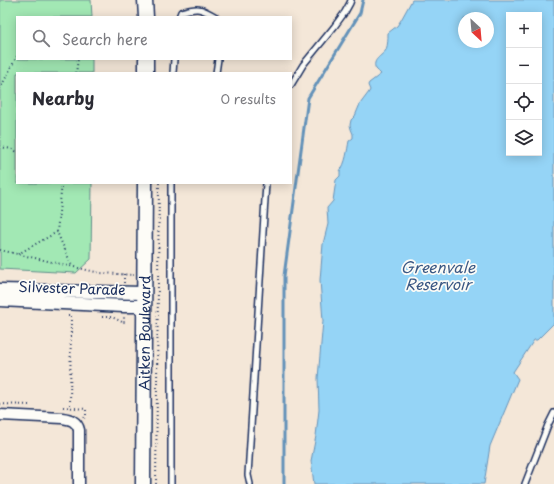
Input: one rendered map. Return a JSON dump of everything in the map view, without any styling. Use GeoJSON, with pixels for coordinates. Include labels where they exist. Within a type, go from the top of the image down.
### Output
{"type":"FeatureCollection","features":[{"type":"Feature","properties":{"kind":"main road"},"geometry":{"type":"LineString","coordinates":[[145,0],[146,16]]}},
{"type":"Feature","properties":{"kind":"main road"},"geometry":{"type":"LineString","coordinates":[[146,60],[146,72]]}},
{"type":"Feature","properties":{"kind":"main road","name":"Aitken Boulevard"},"geometry":{"type":"LineString","coordinates":[[143,484],[143,299],[145,184]]}},
{"type":"Feature","properties":{"kind":"street","name":"Silvester Parade"},"geometry":{"type":"LineString","coordinates":[[0,290],[143,299]]}},
{"type":"Feature","properties":{"kind":"street","name":"Silvester Parade"},"geometry":{"type":"LineString","coordinates":[[0,300],[124,306],[143,299]]}},
{"type":"Feature","properties":{"kind":"street"},"geometry":{"type":"LineString","coordinates":[[0,415],[62,418],[68,419],[77,424],[79,430],[80,484]]}},
{"type":"Feature","properties":{"kind":"lane"},"geometry":{"type":"LineString","coordinates":[[292,83],[303,65],[334,27],[351,0]]}},
{"type":"Feature","properties":{"kind":"lane"},"geometry":{"type":"LineString","coordinates":[[179,16],[181,12],[192,9],[202,9],[214,16]]}},
{"type":"Feature","properties":{"kind":"lane"},"geometry":{"type":"LineString","coordinates":[[173,72],[174,60]]}},
{"type":"Feature","properties":{"kind":"lane"},"geometry":{"type":"LineString","coordinates":[[216,72],[218,60]]}},
{"type":"Feature","properties":{"kind":"lane"},"geometry":{"type":"LineString","coordinates":[[171,184],[172,484]]}},
{"type":"Feature","properties":{"kind":"lane"},"geometry":{"type":"LineString","coordinates":[[250,484],[248,475],[266,184]]}},
{"type":"Feature","properties":{"kind":"lane"},"geometry":{"type":"LineString","coordinates":[[525,484],[554,413]]}},
{"type":"Feature","properties":{"kind":"path"},"geometry":{"type":"LineString","coordinates":[[0,89],[16,58]]}},
{"type":"Feature","properties":{"kind":"path"},"geometry":{"type":"LineString","coordinates":[[76,72],[78,60]]}},
{"type":"Feature","properties":{"kind":"path"},"geometry":{"type":"LineString","coordinates":[[0,147],[12,149],[16,151]]}},
{"type":"Feature","properties":{"kind":"path"},"geometry":{"type":"LineString","coordinates":[[62,184],[57,232],[73,267]]}},
{"type":"Feature","properties":{"kind":"path"},"geometry":{"type":"LineString","coordinates":[[156,484],[159,184]]}},
{"type":"Feature","properties":{"kind":"path"},"geometry":{"type":"LineString","coordinates":[[17,254],[57,232]]}},
{"type":"Feature","properties":{"kind":"path"},"geometry":{"type":"LineString","coordinates":[[0,250],[100,273],[144,276]]}},
{"type":"Feature","properties":{"kind":"path"},"geometry":{"type":"LineString","coordinates":[[63,315],[71,315],[70,408]]}},
{"type":"Feature","properties":{"kind":"green space"},"geometry":{"type":"Polygon","coordinates":[[[0,0],[91,0],[92,16],[16,16],[16,60],[92,60],[92,72],[16,72],[16,184],[92,184],[91,259],[76,273],[0,269],[0,0]]]}},
{"type":"Feature","properties":{"kind":"water","name":"Greenvale Reservoir"},"geometry":{"type":"Polygon","coordinates":[[[412,0],[554,0],[554,323],[537,340],[534,340],[513,372],[518,379],[490,446],[484,484],[314,484],[311,461],[319,410],[318,378],[323,321],[320,280],[323,244],[328,224],[327,208],[333,201],[336,180],[340,176],[340,171],[345,161],[349,141],[353,138],[350,125],[351,120],[355,116],[360,104],[370,90],[368,85],[369,83],[381,74],[376,69],[375,63],[386,50],[388,44],[388,33],[397,26],[412,0]]]}},
{"type":"Feature","properties":{"kind":"waterway"},"geometry":{"type":"LineString","coordinates":[[284,484],[284,276],[308,98],[360,13],[363,0]]}}]}
